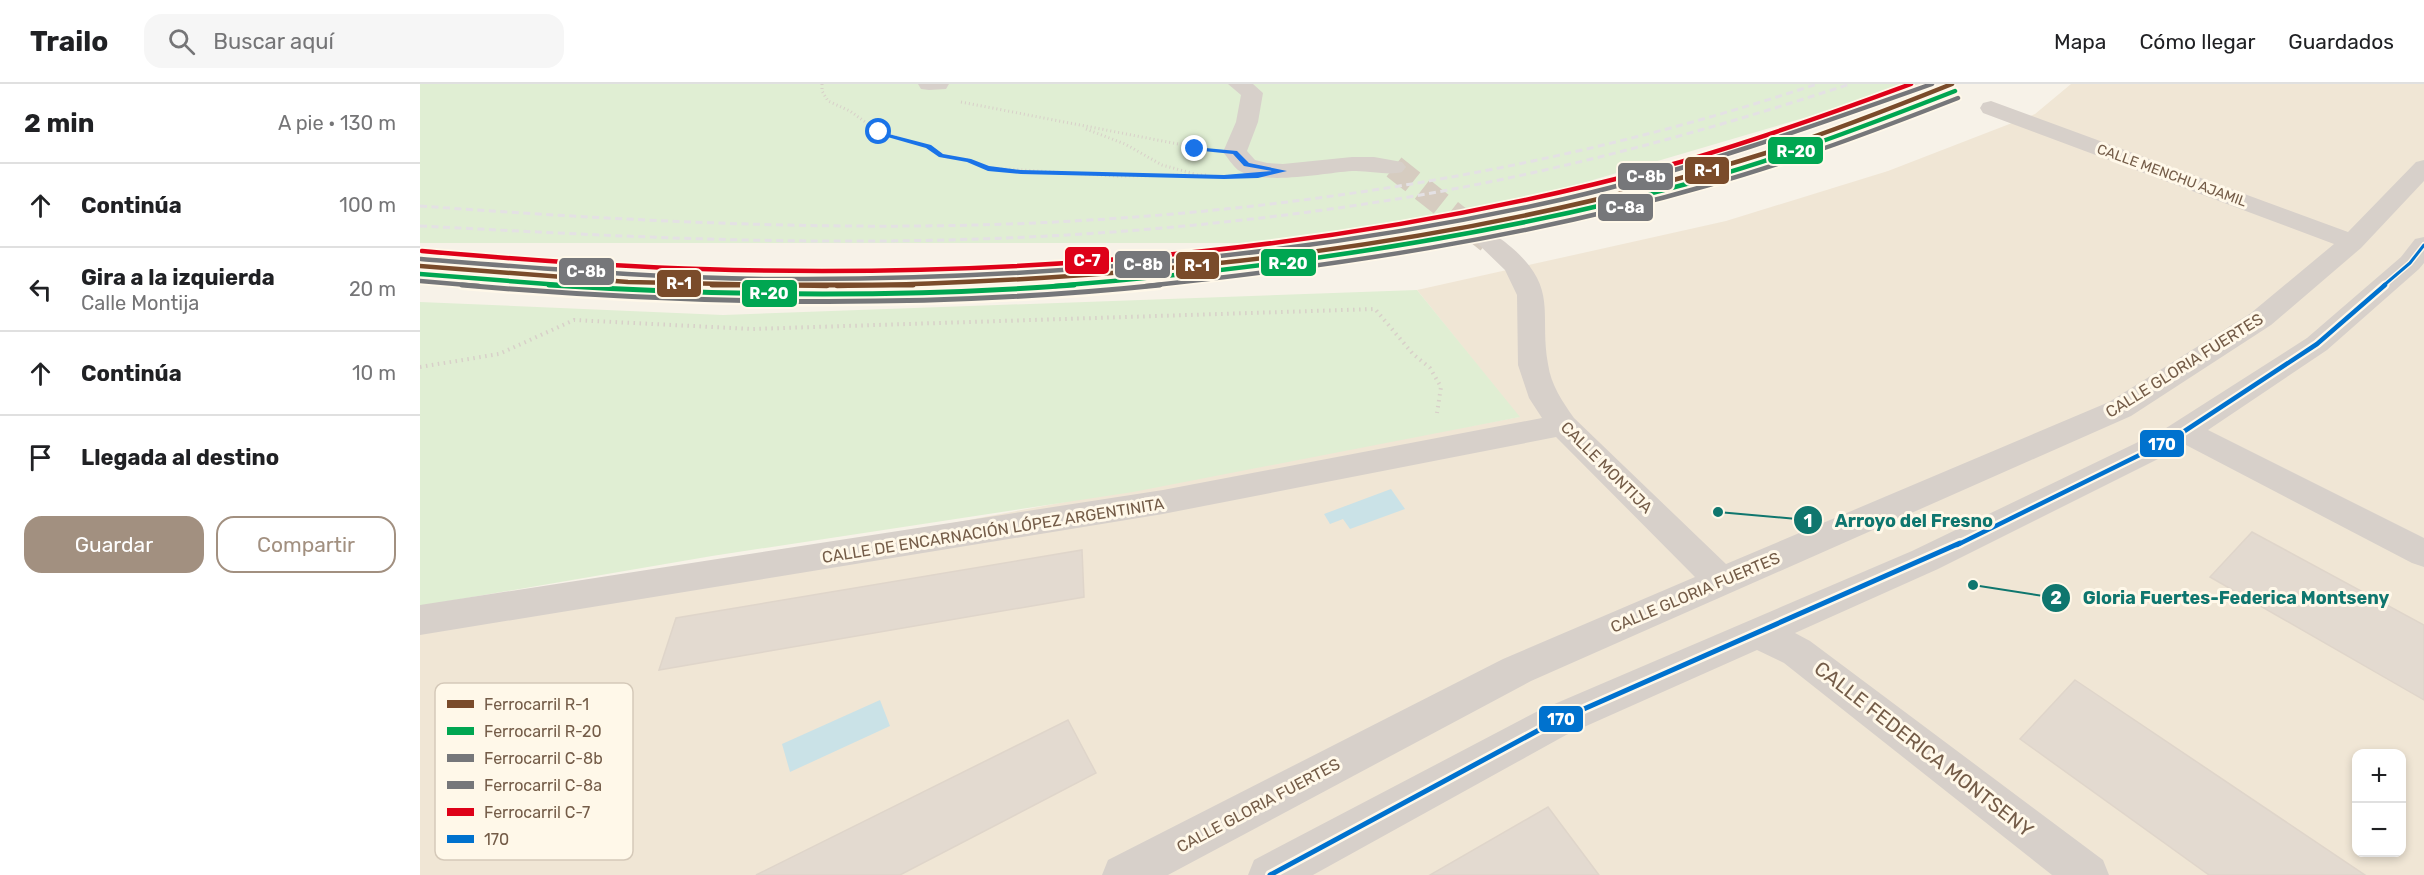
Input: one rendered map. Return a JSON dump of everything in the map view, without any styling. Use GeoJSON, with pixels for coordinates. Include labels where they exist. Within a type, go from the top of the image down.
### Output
{"type":"FeatureCollection","features":[{"type":"Feature","properties":{"kind":"street"},"geometry":{"type":"LineString","coordinates":[[930,84],[938,84]]}},
{"type":"Feature","properties":{"kind":"street"},"geometry":{"type":"LineString","coordinates":[[1239,84],[1252,93],[1247,122],[1235,152],[1246,165],[1283,171],[1352,164],[1394,167]]}},
{"type":"Feature","properties":{"kind":"street","name":"CALLE MENCHU AJAMIL"},"geometry":{"type":"LineString","coordinates":[[1991,108],[2352,242]]}},
{"type":"Feature","properties":{"kind":"street","name":"CALLE GLORIA FUERTES"},"geometry":{"type":"LineString","coordinates":[[1124,875],[1517,670],[2121,408],[2260,319],[2352,242],[2424,167]]}},
{"type":"Feature","properties":{"kind":"street","name":"CALLE MONTIJA"},"geometry":{"type":"LineString","coordinates":[[1488,241],[1517,266],[1531,296],[1533,365],[1544,398],[1563,425],[1721,581]]}},
{"type":"Feature","properties":{"kind":"street"},"geometry":{"type":"LineString","coordinates":[[1270,875],[1552,723],[1925,560],[2184,431],[2317,344],[2410,263],[2424,245]]}},
{"type":"Feature","properties":{"kind":"street","name":"CALLE DE ENCARNACIÓN LÓPEZ ARGENTINITA"},"geometry":{"type":"LineString","coordinates":[[420,620],[1163,502],[1563,425]]}},
{"type":"Feature","properties":{"kind":"street"},"geometry":{"type":"LineString","coordinates":[[2184,431],[2424,554]]}},
{"type":"Feature","properties":{"kind":"street","name":"CALLE FEDERICA MONTSENY"},"geometry":{"type":"LineString","coordinates":[[1753,634],[1772,639],[1797,652],[2087,875]]}},
{"type":"Feature","properties":{"kind":"path"},"geometry":{"type":"LineString","coordinates":[[822,84],[822,91],[828,101],[850,111],[879,132],[929,147],[941,156],[969,160],[988,168],[1097,175],[1215,176]]}},
{"type":"Feature","properties":{"kind":"path"},"geometry":{"type":"LineString","coordinates":[[930,84],[964,104],[1195,149],[1235,152]]}},
{"type":"Feature","properties":{"kind":"path"},"geometry":{"type":"LineString","coordinates":[[1074,124],[1125,144],[1162,165],[1206,175]]}},
{"type":"Feature","properties":{"kind":"path"},"geometry":{"type":"LineString","coordinates":[[420,368],[499,354],[574,320],[752,329],[1375,309],[1413,354],[1430,368],[1441,387],[1437,413]]}},
{"type":"Feature","properties":{"kind":"shaded area"},"geometry":{"type":"Polygon","coordinates":[[[2071,84],[2424,84],[2424,875],[420,875],[420,620],[503,607],[1519,417],[1417,290],[1726,221],[1888,171],[2035,114],[2071,84]]]}},
{"type":"Feature","properties":{"kind":"green space"},"geometry":{"type":"Polygon","coordinates":[[[420,84],[1919,84],[1379,243],[420,243],[420,84]]]}},
{"type":"Feature","properties":{"kind":"green space"},"geometry":{"type":"Polygon","coordinates":[[[1417,290],[1520,417],[1133,492],[712,556],[420,606],[420,302],[723,315],[1417,290]]]}},
{"type":"Feature","properties":{"kind":"water"},"geometry":{"type":"Polygon","coordinates":[[[1391,489],[1405,509],[1350,529],[1343,519],[1330,524],[1324,514],[1391,489]]]}},
{"type":"Feature","properties":{"kind":"water"},"geometry":{"type":"Polygon","coordinates":[[[880,700],[890,726],[790,772],[782,744],[880,700]]]}},
{"type":"Feature","properties":{"kind":"building"},"geometry":{"type":"Polygon","coordinates":[[[2252,532],[2424,625],[2424,700],[2210,577],[2252,532]]]}},
{"type":"Feature","properties":{"kind":"building"},"geometry":{"type":"Polygon","coordinates":[[[1082,550],[1084,597],[659,670],[676,618],[1082,550]]]}},
{"type":"Feature","properties":{"kind":"building"},"geometry":{"type":"Polygon","coordinates":[[[2075,680],[2365,875],[2209,875],[2020,739],[2075,680]]]}},
{"type":"Feature","properties":{"kind":"building"},"geometry":{"type":"Polygon","coordinates":[[[1068,720],[1096,773],[900,875],[756,875],[1068,720]]]}},
{"type":"Feature","properties":{"kind":"building"},"geometry":{"type":"Polygon","coordinates":[[[1548,807],[1599,875],[1430,875],[1548,807]]]}},
{"type":"Feature","properties":{"kind":"tunnel"},"geometry":{"type":"LineString","coordinates":[[1394,167],[1488,241]]}},
{"type":"Feature","properties":{"kind":"railway"},"geometry":{"type":"LineString","coordinates":[[420,206],[641,220],[788,225],[935,226],[1112,219],[1316,198],[1418,183],[1519,164],[1719,115],[1817,84]]}},
{"type":"Feature","properties":{"kind":"railway"},"geometry":{"type":"LineString","coordinates":[[420,226],[782,241],[970,239],[1175,227],[1310,212],[1498,180],[1675,137],[1850,84]]}},
{"type":"Feature","properties":{"kind":"rail line","name":"C-7"},"geometry":{"type":"LineString","coordinates":[[422,251],[630,267],[835,271],[1041,264],[1248,245],[1418,220],[1502,205],[1585,186],[1750,141],[1911,84]]}},
{"type":"Feature","properties":{"kind":"rail line","name":"C-8b"},"geometry":{"type":"LineString","coordinates":[[421,259],[611,274],[803,279],[996,275],[1187,261],[1378,236],[1566,198],[1751,148],[1932,84]]}},
{"type":"Feature","properties":{"kind":"rail line","name":"R-1"},"geometry":{"type":"LineString","coordinates":[[420,266],[628,282],[834,286],[1040,279],[1248,260],[1445,231],[1641,188],[1769,152],[1861,120],[1952,84]]}},
{"type":"Feature","properties":{"kind":"rail line","name":"R-20"},"geometry":{"type":"LineString","coordinates":[[420,274],[629,290],[835,294],[1041,287],[1250,268],[1382,249],[1513,226],[1643,196],[1771,159],[1955,91]]}},
{"type":"Feature","properties":{"kind":"rail line","name":"C-8a"},"geometry":{"type":"LineString","coordinates":[[420,281],[629,297],[836,301],[1042,294],[1251,275],[1449,246],[1645,203],[1797,158],[1958,98]]}},
{"type":"Feature","properties":{"kind":"transit line","name":"170"},"geometry":{"type":"LineString","coordinates":[[1270,875],[1552,723],[1925,560],[2174,438],[2317,344],[2410,263],[2424,245]]}},
{"type":"Feature","properties":{"kind":"place","name":"Arroyo del Fresno"},"geometry":{"type":"Point","coordinates":[1718,512]}},
{"type":"Feature","properties":{"kind":"place","name":"Gloria Fuertes-Federica Montseny"},"geometry":{"type":"Point","coordinates":[1973,585]}},
{"type":"Feature","properties":{"kind":"route"},"geometry":{"type":"LineString","coordinates":[[879,132],[929,147],[941,156],[969,160],[988,168],[1021,172],[1224,177],[1258,176],[1283,171],[1246,165],[1235,152],[1195,149]]}}]}
